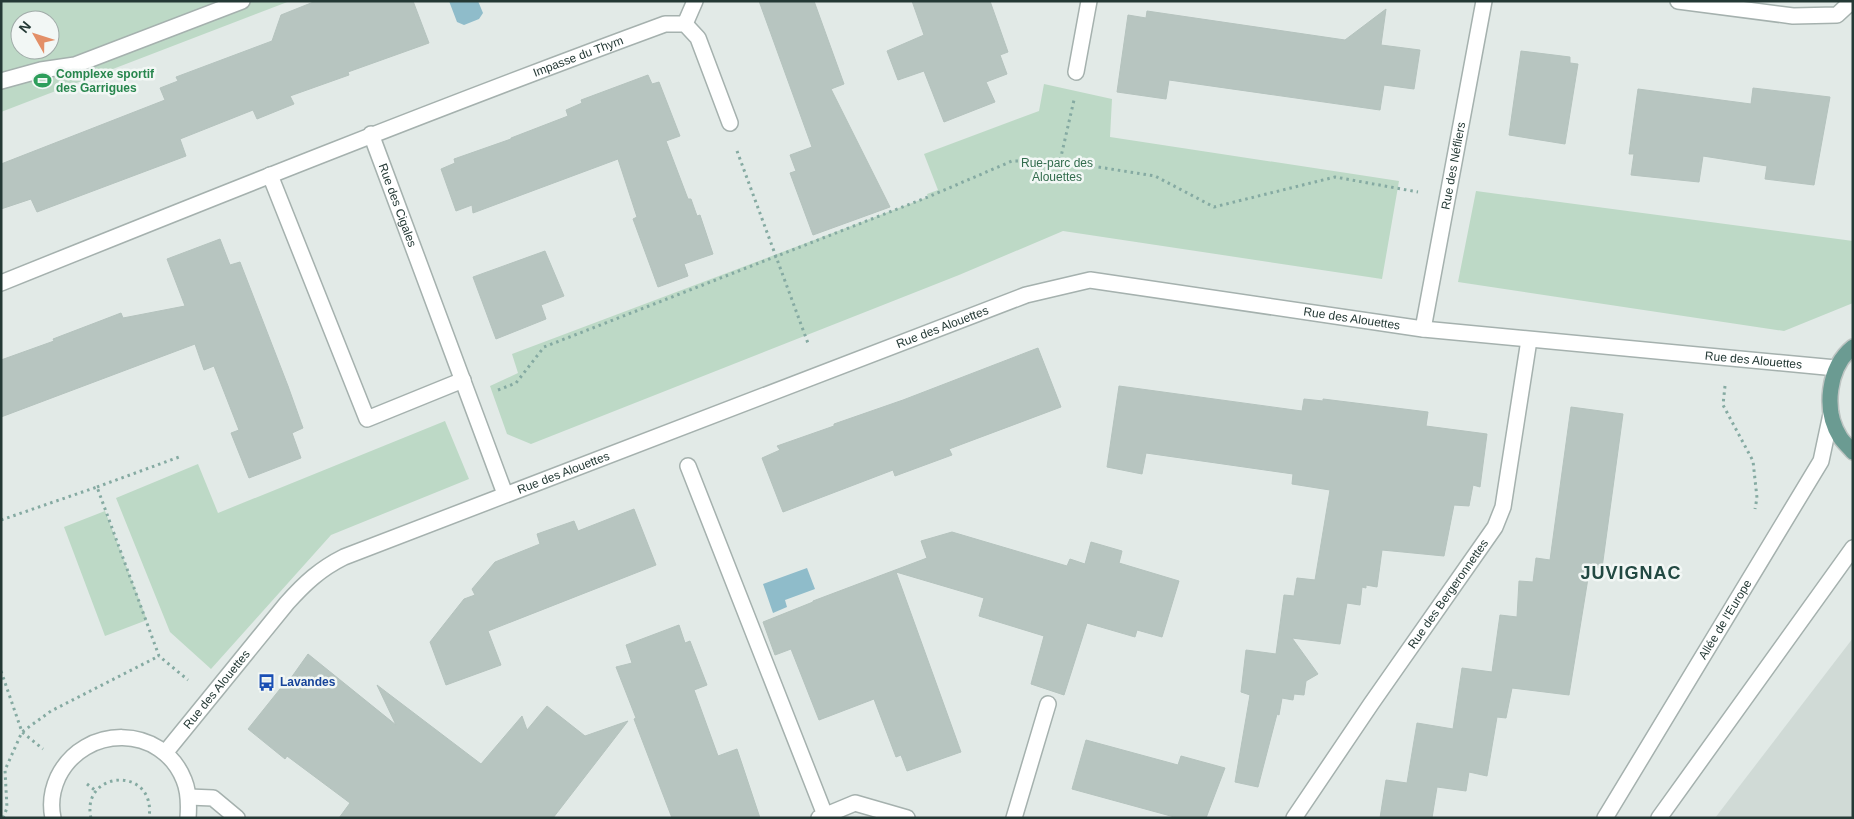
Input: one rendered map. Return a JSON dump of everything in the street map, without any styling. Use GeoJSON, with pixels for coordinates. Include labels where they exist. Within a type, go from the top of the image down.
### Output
{"type":"FeatureCollection","features":[{"type":"Feature","properties":{"kind":"main road"},"geometry":{"type":"LineString","coordinates":[[1853,347],[1836,368],[1830,390],[1831,414],[1840,437],[1853,452]]}},
{"type":"Feature","properties":{"kind":"street"},"geometry":{"type":"LineString","coordinates":[[695,1],[685,24],[698,38],[730,123]]}},
{"type":"Feature","properties":{"kind":"street"},"geometry":{"type":"LineString","coordinates":[[1076,72],[1089,1]]}},
{"type":"Feature","properties":{"kind":"street","name":"Rue des Néfliers"},"geometry":{"type":"LineString","coordinates":[[1423,329],[1484,1]]}},
{"type":"Feature","properties":{"kind":"street"},"geometry":{"type":"LineString","coordinates":[[1678,1],[1793,16],[1837,15],[1852,1]]}},
{"type":"Feature","properties":{"kind":"street"},"geometry":{"type":"LineString","coordinates":[[1,81],[41,70],[75,65],[234,3]]}},
{"type":"Feature","properties":{"kind":"street","name":"Impasse du Thym"},"geometry":{"type":"LineString","coordinates":[[371,134],[666,24],[685,24]]}},
{"type":"Feature","properties":{"kind":"street"},"geometry":{"type":"LineString","coordinates":[[1,283],[371,134]]}},
{"type":"Feature","properties":{"kind":"street","name":"Rue des Cigales"},"geometry":{"type":"LineString","coordinates":[[371,134],[505,494]]}},
{"type":"Feature","properties":{"kind":"street"},"geometry":{"type":"LineString","coordinates":[[270,175],[367,419],[463,380]]}},
{"type":"Feature","properties":{"kind":"street","name":"Rue des Alouettes"},"geometry":{"type":"LineString","coordinates":[[165,753],[287,603],[325,567],[344,557],[1026,295],[1090,280],[1423,329],[1836,368]]}},
{"type":"Feature","properties":{"kind":"street","name":"Rue des Bergeronnettes"},"geometry":{"type":"LineString","coordinates":[[1294,818],[1370,704],[1495,527],[1503,507],[1529,340]]}},
{"type":"Feature","properties":{"kind":"street","name":"Allée de l'Europe"},"geometry":{"type":"LineString","coordinates":[[1605,818],[1821,461],[1831,414]]}},
{"type":"Feature","properties":{"kind":"street"},"geometry":{"type":"LineString","coordinates":[[688,466],[822,817],[855,803],[907,818]]}},
{"type":"Feature","properties":{"kind":"street"},"geometry":{"type":"LineString","coordinates":[[1659,818],[1853,548]]}},
{"type":"Feature","properties":{"kind":"street"},"geometry":{"type":"LineString","coordinates":[[1014,818],[1048,704]]}},
{"type":"Feature","properties":{"kind":"street"},"geometry":{"type":"LineString","coordinates":[[53,818],[51,807],[55,785],[64,766],[81,749],[102,739],[124,737],[146,742],[165,753],[177,766],[189,797],[188,818]]}},
{"type":"Feature","properties":{"kind":"street"},"geometry":{"type":"LineString","coordinates":[[189,797],[213,798],[237,818]]}},
{"type":"Feature","properties":{"kind":"path"},"geometry":{"type":"LineString","coordinates":[[1060,161],[1076,91],[1076,72]]}},
{"type":"Feature","properties":{"kind":"path"},"geometry":{"type":"LineString","coordinates":[[730,123],[738,157],[821,375]]}},
{"type":"Feature","properties":{"kind":"path"},"geometry":{"type":"LineString","coordinates":[[470,400],[516,383],[544,347],[928,197],[1012,161],[1060,161],[1155,176],[1214,207],[1335,178],[1448,197]]}},
{"type":"Feature","properties":{"kind":"path"},"geometry":{"type":"LineString","coordinates":[[1728,358],[1723,404],[1753,461],[1758,498],[1754,516]]}},
{"type":"Feature","properties":{"kind":"path"},"geometry":{"type":"LineString","coordinates":[[1,520],[179,458]]}},
{"type":"Feature","properties":{"kind":"path"},"geometry":{"type":"LineString","coordinates":[[98,487],[159,656],[210,697]]}},
{"type":"Feature","properties":{"kind":"path"},"geometry":{"type":"LineString","coordinates":[[3,818],[7,808],[5,770],[22,732],[51,711],[159,656]]}},
{"type":"Feature","properties":{"kind":"path"},"geometry":{"type":"LineString","coordinates":[[1,671],[22,732],[96,791]]}},
{"type":"Feature","properties":{"kind":"path"},"geometry":{"type":"LineString","coordinates":[[91,818],[90,804],[96,791],[101,785],[111,780],[123,779],[133,782],[142,789],[148,798],[149,818]]}},
{"type":"Feature","properties":{"kind":"shaded area"},"geometry":{"type":"Polygon","coordinates":[[[1853,638],[1853,818],[1715,818],[1853,638]]]}},
{"type":"Feature","properties":{"kind":"green space","name":"Complexe sportif des Garrigues"},"geometry":{"type":"Polygon","coordinates":[[[1,1],[290,1],[1,112],[1,1]]]}},
{"type":"Feature","properties":{"kind":"green space","name":"Rue-parc des Alouettes"},"geometry":{"type":"Polygon","coordinates":[[[1044,84],[1112,99],[1110,137],[1399,181],[1382,279],[1063,231],[959,275],[531,444],[507,434],[490,386],[518,373],[512,354],[928,197],[927,194],[938,190],[924,154],[1039,111],[1044,84]]]}},
{"type":"Feature","properties":{"kind":"green space"},"geometry":{"type":"Polygon","coordinates":[[[1476,191],[1853,241],[1853,303],[1784,331],[1458,282],[1476,191]]]}},
{"type":"Feature","properties":{"kind":"green space"},"geometry":{"type":"Polygon","coordinates":[[[445,421],[469,479],[331,535],[211,669],[170,632],[116,498],[198,464],[218,513],[445,421]]]}},
{"type":"Feature","properties":{"kind":"green space"},"geometry":{"type":"Polygon","coordinates":[[[105,511],[147,620],[105,636],[64,527],[105,511]]]}},
{"type":"Feature","properties":{"kind":"water"},"geometry":{"type":"Polygon","coordinates":[[[449,1],[478,1],[483,13],[479,19],[464,25],[457,22],[449,1]]]}},
{"type":"Feature","properties":{"kind":"water"},"geometry":{"type":"Polygon","coordinates":[[[807,568],[815,589],[785,600],[787,607],[773,613],[763,584],[807,568]]]}},
{"type":"Feature","properties":{"kind":"building"},"geometry":{"type":"Polygon","coordinates":[[[316,1],[413,1],[429,43],[348,72],[349,75],[290,96],[294,104],[257,119],[253,110],[180,139],[186,156],[37,212],[31,199],[1,209],[1,164],[165,100],[160,88],[178,81],[176,77],[272,41],[281,15],[316,1]]]}},
{"type":"Feature","properties":{"kind":"building"},"geometry":{"type":"Polygon","coordinates":[[[759,1],[814,1],[844,84],[831,89],[890,207],[813,235],[790,173],[796,171],[790,155],[812,147],[759,1]]]}},
{"type":"Feature","properties":{"kind":"building"},"geometry":{"type":"Polygon","coordinates":[[[912,1],[990,1],[1008,52],[1000,55],[1007,74],[986,82],[995,102],[944,122],[924,71],[898,80],[887,51],[924,35],[912,1]]]}},
{"type":"Feature","properties":{"kind":"building"},"geometry":{"type":"Polygon","coordinates":[[[1386,9],[1381,45],[1420,50],[1414,89],[1384,85],[1380,110],[1169,80],[1166,99],[1117,92],[1128,15],[1146,18],[1147,11],[1345,40],[1386,9]]]}},
{"type":"Feature","properties":{"kind":"building"},"geometry":{"type":"Polygon","coordinates":[[[1521,51],[1570,57],[1570,63],[1578,64],[1565,144],[1509,135],[1521,51]]]}},
{"type":"Feature","properties":{"kind":"building"},"geometry":{"type":"Polygon","coordinates":[[[648,75],[652,84],[659,82],[680,136],[666,141],[688,199],[691,199],[697,216],[700,215],[713,254],[684,264],[688,276],[658,287],[633,219],[637,217],[618,159],[473,213],[472,205],[456,211],[441,169],[455,163],[454,159],[568,116],[566,110],[582,103],[581,100],[648,75]]]}},
{"type":"Feature","properties":{"kind":"building"},"geometry":{"type":"Polygon","coordinates":[[[1753,88],[1830,97],[1814,185],[1765,179],[1767,166],[1703,156],[1699,182],[1631,175],[1634,154],[1629,154],[1638,89],[1751,104],[1753,88]]]}},
{"type":"Feature","properties":{"kind":"building"},"geometry":{"type":"Polygon","coordinates":[[[220,239],[230,265],[240,262],[288,386],[303,428],[292,433],[301,458],[249,478],[231,433],[239,430],[214,366],[204,370],[195,344],[1,417],[1,360],[54,341],[53,339],[121,313],[123,318],[185,306],[167,259],[220,239]]]}},
{"type":"Feature","properties":{"kind":"building"},"geometry":{"type":"Polygon","coordinates":[[[545,251],[564,296],[541,305],[546,319],[496,339],[473,277],[545,251]]]}},
{"type":"Feature","properties":{"kind":"building"},"geometry":{"type":"Polygon","coordinates":[[[1038,348],[1061,407],[949,449],[952,455],[895,476],[893,470],[783,512],[762,458],[780,450],[777,446],[1038,348]]]}},
{"type":"Feature","properties":{"kind":"building"},"geometry":{"type":"Polygon","coordinates":[[[1119,386],[1302,411],[1304,399],[1323,401],[1323,399],[1428,412],[1426,426],[1487,434],[1480,487],[1473,485],[1469,506],[1454,505],[1444,556],[1382,550],[1377,587],[1366,585],[1366,588],[1362,587],[1360,605],[1347,603],[1340,644],[1292,638],[1318,674],[1306,681],[1304,695],[1294,694],[1293,700],[1282,698],[1279,715],[1277,714],[1258,787],[1235,782],[1250,695],[1241,692],[1246,650],[1276,654],[1284,595],[1294,596],[1297,578],[1315,580],[1330,490],[1292,484],[1293,474],[1146,453],[1142,474],[1107,467],[1119,386]]]}},
{"type":"Feature","properties":{"kind":"building"},"geometry":{"type":"Polygon","coordinates":[[[1571,407],[1623,414],[1602,568],[1590,566],[1569,695],[1512,688],[1506,718],[1497,717],[1487,776],[1469,772],[1466,791],[1437,787],[1432,818],[1380,818],[1386,780],[1407,783],[1417,723],[1453,729],[1462,668],[1492,672],[1500,615],[1517,617],[1519,581],[1533,582],[1536,558],[1550,560],[1571,407]]]}},
{"type":"Feature","properties":{"kind":"building"},"geometry":{"type":"Polygon","coordinates":[[[634,509],[656,565],[488,631],[501,665],[446,685],[430,642],[464,599],[475,595],[472,589],[495,562],[540,544],[537,534],[574,521],[578,531],[634,509]]]}},
{"type":"Feature","properties":{"kind":"building"},"geometry":{"type":"Polygon","coordinates":[[[952,532],[1067,566],[1070,559],[1085,564],[1091,542],[1122,551],[1119,563],[1179,581],[1162,637],[1137,630],[1135,637],[1087,623],[1064,695],[1031,684],[1044,636],[979,616],[984,598],[896,572],[961,752],[907,771],[901,755],[896,757],[874,699],[819,720],[791,649],[775,655],[763,622],[927,558],[921,541],[952,532]]]}},
{"type":"Feature","properties":{"kind":"building"},"geometry":{"type":"Polygon","coordinates":[[[679,625],[685,643],[690,641],[707,685],[694,690],[718,756],[737,749],[760,818],[672,818],[616,667],[632,663],[626,645],[679,625]]]}},
{"type":"Feature","properties":{"kind":"building"},"geometry":{"type":"Polygon","coordinates":[[[308,654],[396,725],[377,685],[481,764],[522,716],[527,730],[547,706],[585,736],[628,721],[553,818],[339,818],[350,803],[287,756],[285,759],[248,729],[284,684],[286,685],[308,654]]]}},
{"type":"Feature","properties":{"kind":"building"},"geometry":{"type":"Polygon","coordinates":[[[1086,740],[1178,765],[1181,756],[1225,768],[1206,818],[1178,818],[1072,789],[1086,740]]]}},
{"type":"Feature","properties":{"kind":"place","name":"Complexe sportif des Garrigues"},"geometry":{"type":"Point","coordinates":[42,81]}},
{"type":"Feature","properties":{"kind":"place","name":"Lavandes"},"geometry":{"type":"Point","coordinates":[266,682]}},
{"type":"Feature","properties":{"kind":"district","name":"JUVIGNAC"},"geometry":{"type":"Point","coordinates":[1631,573]}}]}
